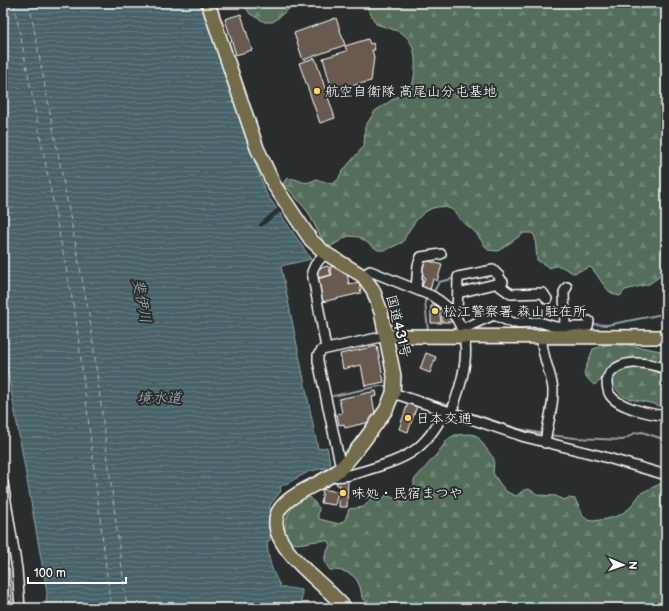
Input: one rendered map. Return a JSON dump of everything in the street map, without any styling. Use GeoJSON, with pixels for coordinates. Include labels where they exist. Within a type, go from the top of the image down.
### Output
{"type":"FeatureCollection","features":[{"type":"Feature","properties":{"kind":"highway","name":"国道431号"},"geometry":{"type":"LineString","coordinates":[[208,3],[257,148],[274,185],[312,240],[325,253],[363,276],[373,290],[377,300],[386,336],[394,376],[393,393],[386,410],[336,472],[286,500],[281,506],[276,524],[278,535],[282,544],[293,557],[346,608]]}},
{"type":"Feature","properties":{"kind":"highway"},"geometry":{"type":"LineString","coordinates":[[386,336],[463,330],[666,337]]}},
{"type":"Feature","properties":{"kind":"street"},"geometry":{"type":"LineString","coordinates":[[325,253],[314,265],[312,272],[326,348]]}},
{"type":"Feature","properties":{"kind":"street"},"geometry":{"type":"LineString","coordinates":[[416,290],[418,265],[421,257],[441,254]]}},
{"type":"Feature","properties":{"kind":"street"},"geometry":{"type":"LineString","coordinates":[[457,316],[458,278],[493,270],[499,276],[501,283],[511,294],[543,293],[547,299]]}},
{"type":"Feature","properties":{"kind":"street"},"geometry":{"type":"LineString","coordinates":[[363,276],[370,271],[441,301],[457,316],[463,330],[465,360],[462,380],[450,409],[429,436],[408,456],[356,473],[337,477],[318,362],[320,352],[326,348],[386,336]]}},
{"type":"Feature","properties":{"kind":"street"},"geometry":{"type":"LineString","coordinates":[[458,293],[501,283]]}},
{"type":"Feature","properties":{"kind":"street"},"geometry":{"type":"LineString","coordinates":[[565,327],[564,292],[567,287]]}},
{"type":"Feature","properties":{"kind":"street"},"geometry":{"type":"LineString","coordinates":[[463,330],[494,315],[513,323],[539,322],[556,327],[585,327],[588,326],[589,321]]}},
{"type":"Feature","properties":{"kind":"street"},"geometry":{"type":"LineString","coordinates":[[539,322],[542,336],[542,349],[553,388],[553,398],[546,437]]}},
{"type":"Feature","properties":{"kind":"street"},"geometry":{"type":"LineString","coordinates":[[666,369],[646,364],[621,365],[613,370],[607,379],[610,394],[616,400],[648,413],[666,416]]}},
{"type":"Feature","properties":{"kind":"street"},"geometry":{"type":"LineString","coordinates":[[393,393],[450,409],[525,438],[546,437],[666,475]]}},
{"type":"Feature","properties":{"kind":"street"},"geometry":{"type":"LineString","coordinates":[[3,483],[6,519],[17,569],[20,608]]}},
{"type":"Feature","properties":{"kind":"green space"},"geometry":{"type":"Polygon","coordinates":[[[224,3],[296,3],[273,22],[265,22],[250,14],[245,6],[224,3]]]}},
{"type":"Feature","properties":{"kind":"green space"},"geometry":{"type":"Polygon","coordinates":[[[365,3],[666,3],[666,272],[649,284],[625,290],[620,296],[615,295],[606,288],[590,267],[574,273],[560,266],[550,268],[537,260],[535,237],[532,233],[524,233],[498,251],[488,250],[475,232],[462,222],[454,211],[443,207],[435,207],[421,215],[406,235],[403,242],[386,250],[378,250],[359,237],[348,236],[330,247],[324,243],[308,212],[283,184],[286,179],[307,182],[316,179],[332,184],[338,180],[341,173],[364,146],[365,127],[375,111],[412,87],[415,59],[412,45],[400,32],[376,24],[365,3]]]}},
{"type":"Feature","properties":{"kind":"green space"},"geometry":{"type":"Polygon","coordinates":[[[619,343],[666,352],[666,409],[653,404],[624,397],[617,391],[611,380],[603,379],[594,385],[588,379],[584,373],[593,349],[619,343]]]}},
{"type":"Feature","properties":{"kind":"green space"},"geometry":{"type":"Polygon","coordinates":[[[471,434],[477,436],[494,459],[493,473],[507,492],[516,496],[524,490],[529,489],[538,495],[556,496],[563,500],[569,498],[575,499],[584,517],[588,520],[593,521],[607,519],[620,515],[630,508],[641,493],[666,481],[666,608],[377,608],[362,598],[357,580],[353,576],[344,571],[330,570],[325,563],[325,556],[330,545],[328,541],[298,544],[288,543],[285,528],[288,514],[297,503],[303,499],[310,497],[319,508],[319,519],[339,524],[345,520],[349,509],[364,507],[371,498],[380,502],[386,495],[406,503],[411,499],[414,490],[414,480],[448,439],[455,435],[471,434]]]}},
{"type":"Feature","properties":{"kind":"water","name":"境水道"},"geometry":{"type":"Polygon","coordinates":[[[3,3],[197,3],[206,13],[240,120],[266,193],[311,259],[281,266],[318,449],[327,447],[331,467],[310,471],[280,487],[281,491],[270,505],[270,540],[267,542],[271,565],[281,587],[302,590],[301,608],[46,608],[47,592],[3,345],[3,3]]]}},
{"type":"Feature","properties":{"kind":"pier"},"geometry":{"type":"Polygon","coordinates":[[[279,207],[282,211],[261,227],[258,225],[279,207]]]}},
{"type":"Feature","properties":{"kind":"building"},"geometry":{"type":"Polygon","coordinates":[[[241,14],[252,50],[236,55],[225,19],[241,14]]]}},
{"type":"Feature","properties":{"kind":"building"},"geometry":{"type":"Polygon","coordinates":[[[336,18],[345,45],[303,60],[294,33],[336,18]]]}},
{"type":"Feature","properties":{"kind":"building"},"geometry":{"type":"Polygon","coordinates":[[[368,39],[370,44],[373,43],[375,50],[372,50],[374,57],[371,81],[351,86],[352,88],[333,94],[323,58],[347,51],[345,46],[368,39]]]}},
{"type":"Feature","properties":{"kind":"building","name":"航空自衛隊 高尾山分屯基地"},"geometry":{"type":"Polygon","coordinates":[[[315,58],[335,118],[320,123],[299,63],[315,58]]]}},
{"type":"Feature","properties":{"kind":"building"},"geometry":{"type":"Polygon","coordinates":[[[426,260],[442,265],[437,281],[433,279],[430,290],[422,287],[425,277],[420,273],[426,260]]]}},
{"type":"Feature","properties":{"kind":"building"},"geometry":{"type":"Polygon","coordinates":[[[328,266],[331,275],[317,278],[315,269],[328,266]]]}},
{"type":"Feature","properties":{"kind":"building"},"geometry":{"type":"Polygon","coordinates":[[[335,266],[347,273],[349,284],[359,282],[361,293],[322,302],[317,279],[332,275],[330,267],[335,266]]]}},
{"type":"Feature","properties":{"kind":"building","name":"松江警察署 森山駐在所"},"geometry":{"type":"Polygon","coordinates":[[[431,306],[439,306],[441,323],[431,323],[431,306]]]}},
{"type":"Feature","properties":{"kind":"building"},"geometry":{"type":"Polygon","coordinates":[[[442,311],[451,311],[452,322],[442,322],[442,311]]]}},
{"type":"Feature","properties":{"kind":"building"},"geometry":{"type":"Polygon","coordinates":[[[377,346],[384,382],[365,386],[361,365],[343,369],[340,354],[377,346]]]}},
{"type":"Feature","properties":{"kind":"building"},"geometry":{"type":"Polygon","coordinates":[[[426,353],[436,357],[430,373],[420,369],[426,353]]]}},
{"type":"Feature","properties":{"kind":"building"},"geometry":{"type":"Polygon","coordinates":[[[376,391],[377,396],[372,397],[376,418],[373,421],[345,428],[344,424],[339,425],[337,414],[342,413],[339,399],[376,391]]]}},
{"type":"Feature","properties":{"kind":"building","name":"日本交通"},"geometry":{"type":"Polygon","coordinates":[[[408,403],[417,406],[408,432],[399,429],[408,403]]]}},
{"type":"Feature","properties":{"kind":"building"},"geometry":{"type":"Polygon","coordinates":[[[348,478],[347,507],[339,507],[340,485],[337,485],[336,481],[348,478]]]}},
{"type":"Feature","properties":{"kind":"building"},"geometry":{"type":"Polygon","coordinates":[[[323,489],[338,492],[335,505],[321,503],[323,489]]]}},
{"type":"Feature","properties":{"kind":"building"},"geometry":{"type":"Polygon","coordinates":[[[3,548],[6,548],[7,565],[3,566],[3,548]]]}},
{"type":"Feature","properties":{"kind":"building"},"geometry":{"type":"Polygon","coordinates":[[[3,568],[9,568],[12,601],[3,602],[3,568]]]}},
{"type":"Feature","properties":{"kind":"building"},"geometry":{"type":"Polygon","coordinates":[[[11,602],[12,608],[3,608],[3,603],[11,602]]]}},
{"type":"Feature","properties":{"kind":"waterway"},"geometry":{"type":"LineString","coordinates":[[433,293],[439,282],[456,278]]}},
{"type":"Feature","properties":{"kind":"waterway"},"geometry":{"type":"LineString","coordinates":[[428,331],[425,301],[429,297]]}},
{"type":"Feature","properties":{"kind":"waterway"},"geometry":{"type":"LineString","coordinates":[[590,324],[607,325],[658,315],[666,315]]}},
{"type":"Feature","properties":{"kind":"waterway"},"geometry":{"type":"LineString","coordinates":[[333,396],[380,386],[388,386]]}},
{"type":"Feature","properties":{"kind":"waterway"},"geometry":{"type":"LineString","coordinates":[[421,397],[450,406]]}},
{"type":"Feature","properties":{"kind":"waterway"},"geometry":{"type":"LineString","coordinates":[[455,408],[519,429],[544,434]]}},
{"type":"Feature","properties":{"kind":"waterway"},"geometry":{"type":"LineString","coordinates":[[549,435],[575,438],[623,440],[635,433],[642,432],[666,440]]}},
{"type":"Feature","properties":{"kind":"ferry route"},"geometry":{"type":"LineString","coordinates":[[14,3],[76,319],[111,608]]}},
{"type":"Feature","properties":{"kind":"ferry route"},"geometry":{"type":"LineString","coordinates":[[29,3],[90,320],[127,608]]}},
{"type":"Feature","properties":{"kind":"place","name":"航空自衛隊 高尾山分屯基地"},"geometry":{"type":"Point","coordinates":[317,91]}},
{"type":"Feature","properties":{"kind":"place","name":"松江警察署 森山駐在所"},"geometry":{"type":"Point","coordinates":[435,311]}},
{"type":"Feature","properties":{"kind":"place","name":"日本交通"},"geometry":{"type":"Point","coordinates":[408,418]}},
{"type":"Feature","properties":{"kind":"place","name":"味処・民宿まつや"},"geometry":{"type":"Point","coordinates":[343,493]}},
{"type":"Feature","properties":{"kind":"water label","name":"斐伊川"},"geometry":{"type":"Point","coordinates":[142,301]}}]}
